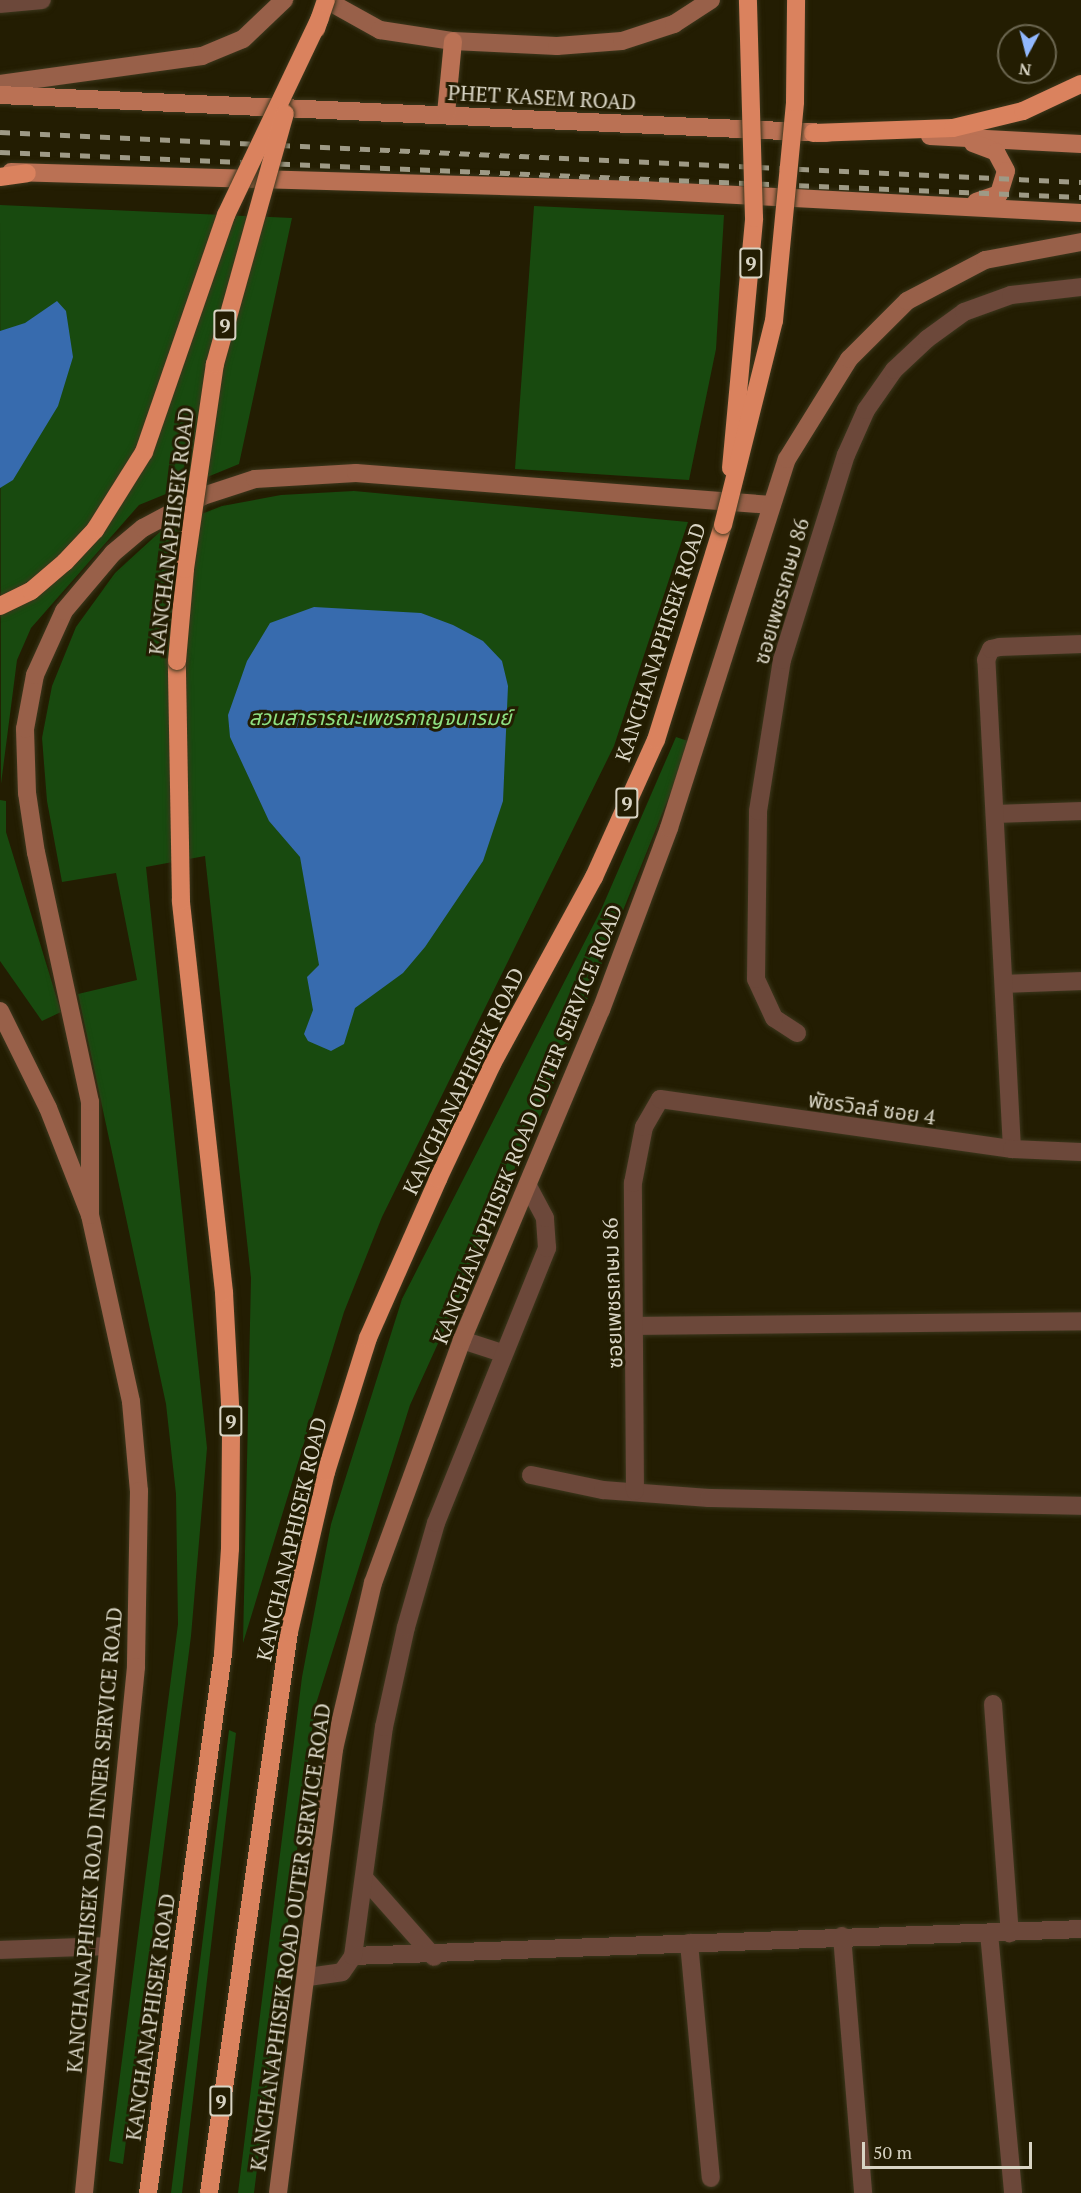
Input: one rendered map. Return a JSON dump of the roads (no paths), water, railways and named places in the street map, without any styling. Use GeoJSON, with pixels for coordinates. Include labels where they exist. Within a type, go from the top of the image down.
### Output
{"type":"FeatureCollection","features":[{"type":"Feature","properties":{"kind":"highway","name":"KANCHANAPHISEK ROAD"},"geometry":{"type":"LineString","coordinates":[[149,2185],[223,1654],[230,1549],[231,1422],[224,1292],[179,869],[177,661],[187,547],[215,364],[263,183],[326,0]]}},
{"type":"Feature","properties":{"kind":"highway","name":"KANCHANAPHISEK ROAD"},"geometry":{"type":"LineString","coordinates":[[209,2189],[289,1632],[326,1472],[368,1338],[492,1064],[594,877],[656,740],[723,525],[754,218],[748,0]]}},
{"type":"Feature","properties":{"kind":"highway"},"geometry":{"type":"LineString","coordinates":[[723,525],[774,321],[792,135],[796,0]]}},
{"type":"Feature","properties":{"kind":"highway"},"geometry":{"type":"LineString","coordinates":[[0,606],[31,591],[80,546],[123,491],[144,452],[226,215],[320,18]]}},
{"type":"Feature","properties":{"kind":"highway"},"geometry":{"type":"LineString","coordinates":[[813,133],[953,128],[1023,111],[1081,84]]}},
{"type":"Feature","properties":{"kind":"highway"},"geometry":{"type":"LineString","coordinates":[[0,177],[27,173]]}},
{"type":"Feature","properties":{"kind":"main road"},"geometry":{"type":"LineString","coordinates":[[0,84],[202,56],[243,39],[284,0]]}},
{"type":"Feature","properties":{"kind":"main road"},"geometry":{"type":"LineString","coordinates":[[326,0],[380,30],[453,41],[557,46],[622,40],[674,24],[711,0]]}},
{"type":"Feature","properties":{"kind":"main road"},"geometry":{"type":"LineString","coordinates":[[446,114],[453,41]]}},
{"type":"Feature","properties":{"kind":"main road","name":"PHET KASEM ROAD"},"geometry":{"type":"LineString","coordinates":[[0,95],[1081,144]]}},
{"type":"Feature","properties":{"kind":"main road"},"geometry":{"type":"LineString","coordinates":[[957,137],[996,152],[1006,171],[999,194],[991,199],[957,205]]}},
{"type":"Feature","properties":{"kind":"main road"},"geometry":{"type":"LineString","coordinates":[[0,171],[957,205],[1081,213]]}},
{"type":"Feature","properties":{"kind":"main road","name":"KANCHANAPHISEK ROAD OUTER SERVICE ROAD"},"geometry":{"type":"LineString","coordinates":[[279,2190],[308,1977],[334,1749],[352,1660],[373,1583],[462,1340],[528,1186],[684,787],[772,505],[809,417],[849,358],[907,301],[985,260],[1081,242]]}},
{"type":"Feature","properties":{"kind":"main road"},"geometry":{"type":"LineString","coordinates":[[90,1215],[90,1102],[36,853],[27,793],[25,729],[35,675],[64,611],[113,553],[143,528],[203,496],[255,479],[356,473],[772,505]]}},
{"type":"Feature","properties":{"kind":"main road","name":"KANCHANAPHISEK ROAD INNER SERVICE ROAD"},"geometry":{"type":"LineString","coordinates":[[0,1011],[44,1097],[90,1215],[131,1402],[139,1491],[136,1668],[84,2193]]}},
{"type":"Feature","properties":{"kind":"street"},"geometry":{"type":"LineString","coordinates":[[0,4],[38,2]]}},
{"type":"Feature","properties":{"kind":"street","name":"ซอยเพชรเกษม 86"},"geometry":{"type":"LineString","coordinates":[[797,1033],[774,1018],[756,979],[758,811],[782,660],[846,455],[866,410],[894,370],[927,339],[964,312],[1011,296],[1081,287]]}},
{"type":"Feature","properties":{"kind":"street"},"geometry":{"type":"LineString","coordinates":[[1012,1149],[996,814],[986,660],[991,649],[1081,644]]}},
{"type":"Feature","properties":{"kind":"street"},"geometry":{"type":"LineString","coordinates":[[996,814],[1081,811]]}},
{"type":"Feature","properties":{"kind":"street"},"geometry":{"type":"LineString","coordinates":[[1004,984],[1081,981]]}},
{"type":"Feature","properties":{"kind":"street","name":"ซอยเพชรเกษม 86"},"geometry":{"type":"LineString","coordinates":[[635,1491],[638,1326],[633,1183],[644,1127],[660,1099]]}},
{"type":"Feature","properties":{"kind":"street","name":"พัชรวิลล์ ซอย 4"},"geometry":{"type":"LineString","coordinates":[[660,1099],[1012,1149],[1081,1152]]}},
{"type":"Feature","properties":{"kind":"street"},"geometry":{"type":"LineString","coordinates":[[308,1977],[342,1972],[352,1956],[365,1879],[384,1727],[406,1627],[436,1523],[502,1353],[546,1248],[545,1218],[528,1186]]}},
{"type":"Feature","properties":{"kind":"street"},"geometry":{"type":"LineString","coordinates":[[638,1326],[1081,1321]]}},
{"type":"Feature","properties":{"kind":"street"},"geometry":{"type":"LineString","coordinates":[[462,1340],[502,1353]]}},
{"type":"Feature","properties":{"kind":"street"},"geometry":{"type":"LineString","coordinates":[[531,1475],[635,1491],[1081,1506]]}},
{"type":"Feature","properties":{"kind":"street"},"geometry":{"type":"LineString","coordinates":[[993,1704],[1010,1933]]}},
{"type":"Feature","properties":{"kind":"street"},"geometry":{"type":"LineString","coordinates":[[365,1879],[434,1956]]}},
{"type":"Feature","properties":{"kind":"street"},"geometry":{"type":"LineString","coordinates":[[352,1956],[434,1956],[842,1936],[1010,1933],[1081,1929]]}},
{"type":"Feature","properties":{"kind":"street"},"geometry":{"type":"LineString","coordinates":[[989,1933],[1013,2193]]}},
{"type":"Feature","properties":{"kind":"street"},"geometry":{"type":"LineString","coordinates":[[842,1936],[863,2193]]}},
{"type":"Feature","properties":{"kind":"street"},"geometry":{"type":"LineString","coordinates":[[689,1943],[711,2178]]}},
{"type":"Feature","properties":{"kind":"street"},"geometry":{"type":"LineString","coordinates":[[0,1950],[108,1946]]}},
{"type":"Feature","properties":{"kind":"water"},"geometry":{"type":"Polygon","coordinates":[[[57,301],[66,311],[73,357],[58,406],[13,480],[0,488],[0,331],[25,323],[57,301]]]}},
{"type":"Feature","properties":{"kind":"water"},"geometry":{"type":"Polygon","coordinates":[[[314,607],[421,613],[453,625],[483,641],[502,661],[508,686],[503,801],[483,861],[425,947],[403,973],[355,1008],[344,1044],[331,1051],[308,1041],[304,1034],[313,1010],[307,977],[319,965],[300,857],[269,821],[230,737],[228,715],[247,661],[270,623],[314,607]]]}},
{"type":"Feature","properties":{"kind":"railway"},"geometry":{"type":"LineString","coordinates":[[0,132],[1081,182]]}},
{"type":"Feature","properties":{"kind":"railway"},"geometry":{"type":"LineString","coordinates":[[0,152],[1081,197]]}},
{"type":"Feature","properties":{"kind":"park label","name":"สวนสาธารณะเพชรกาญจนารมย์"},"geometry":{"type":"Point","coordinates":[380,717]}}]}
